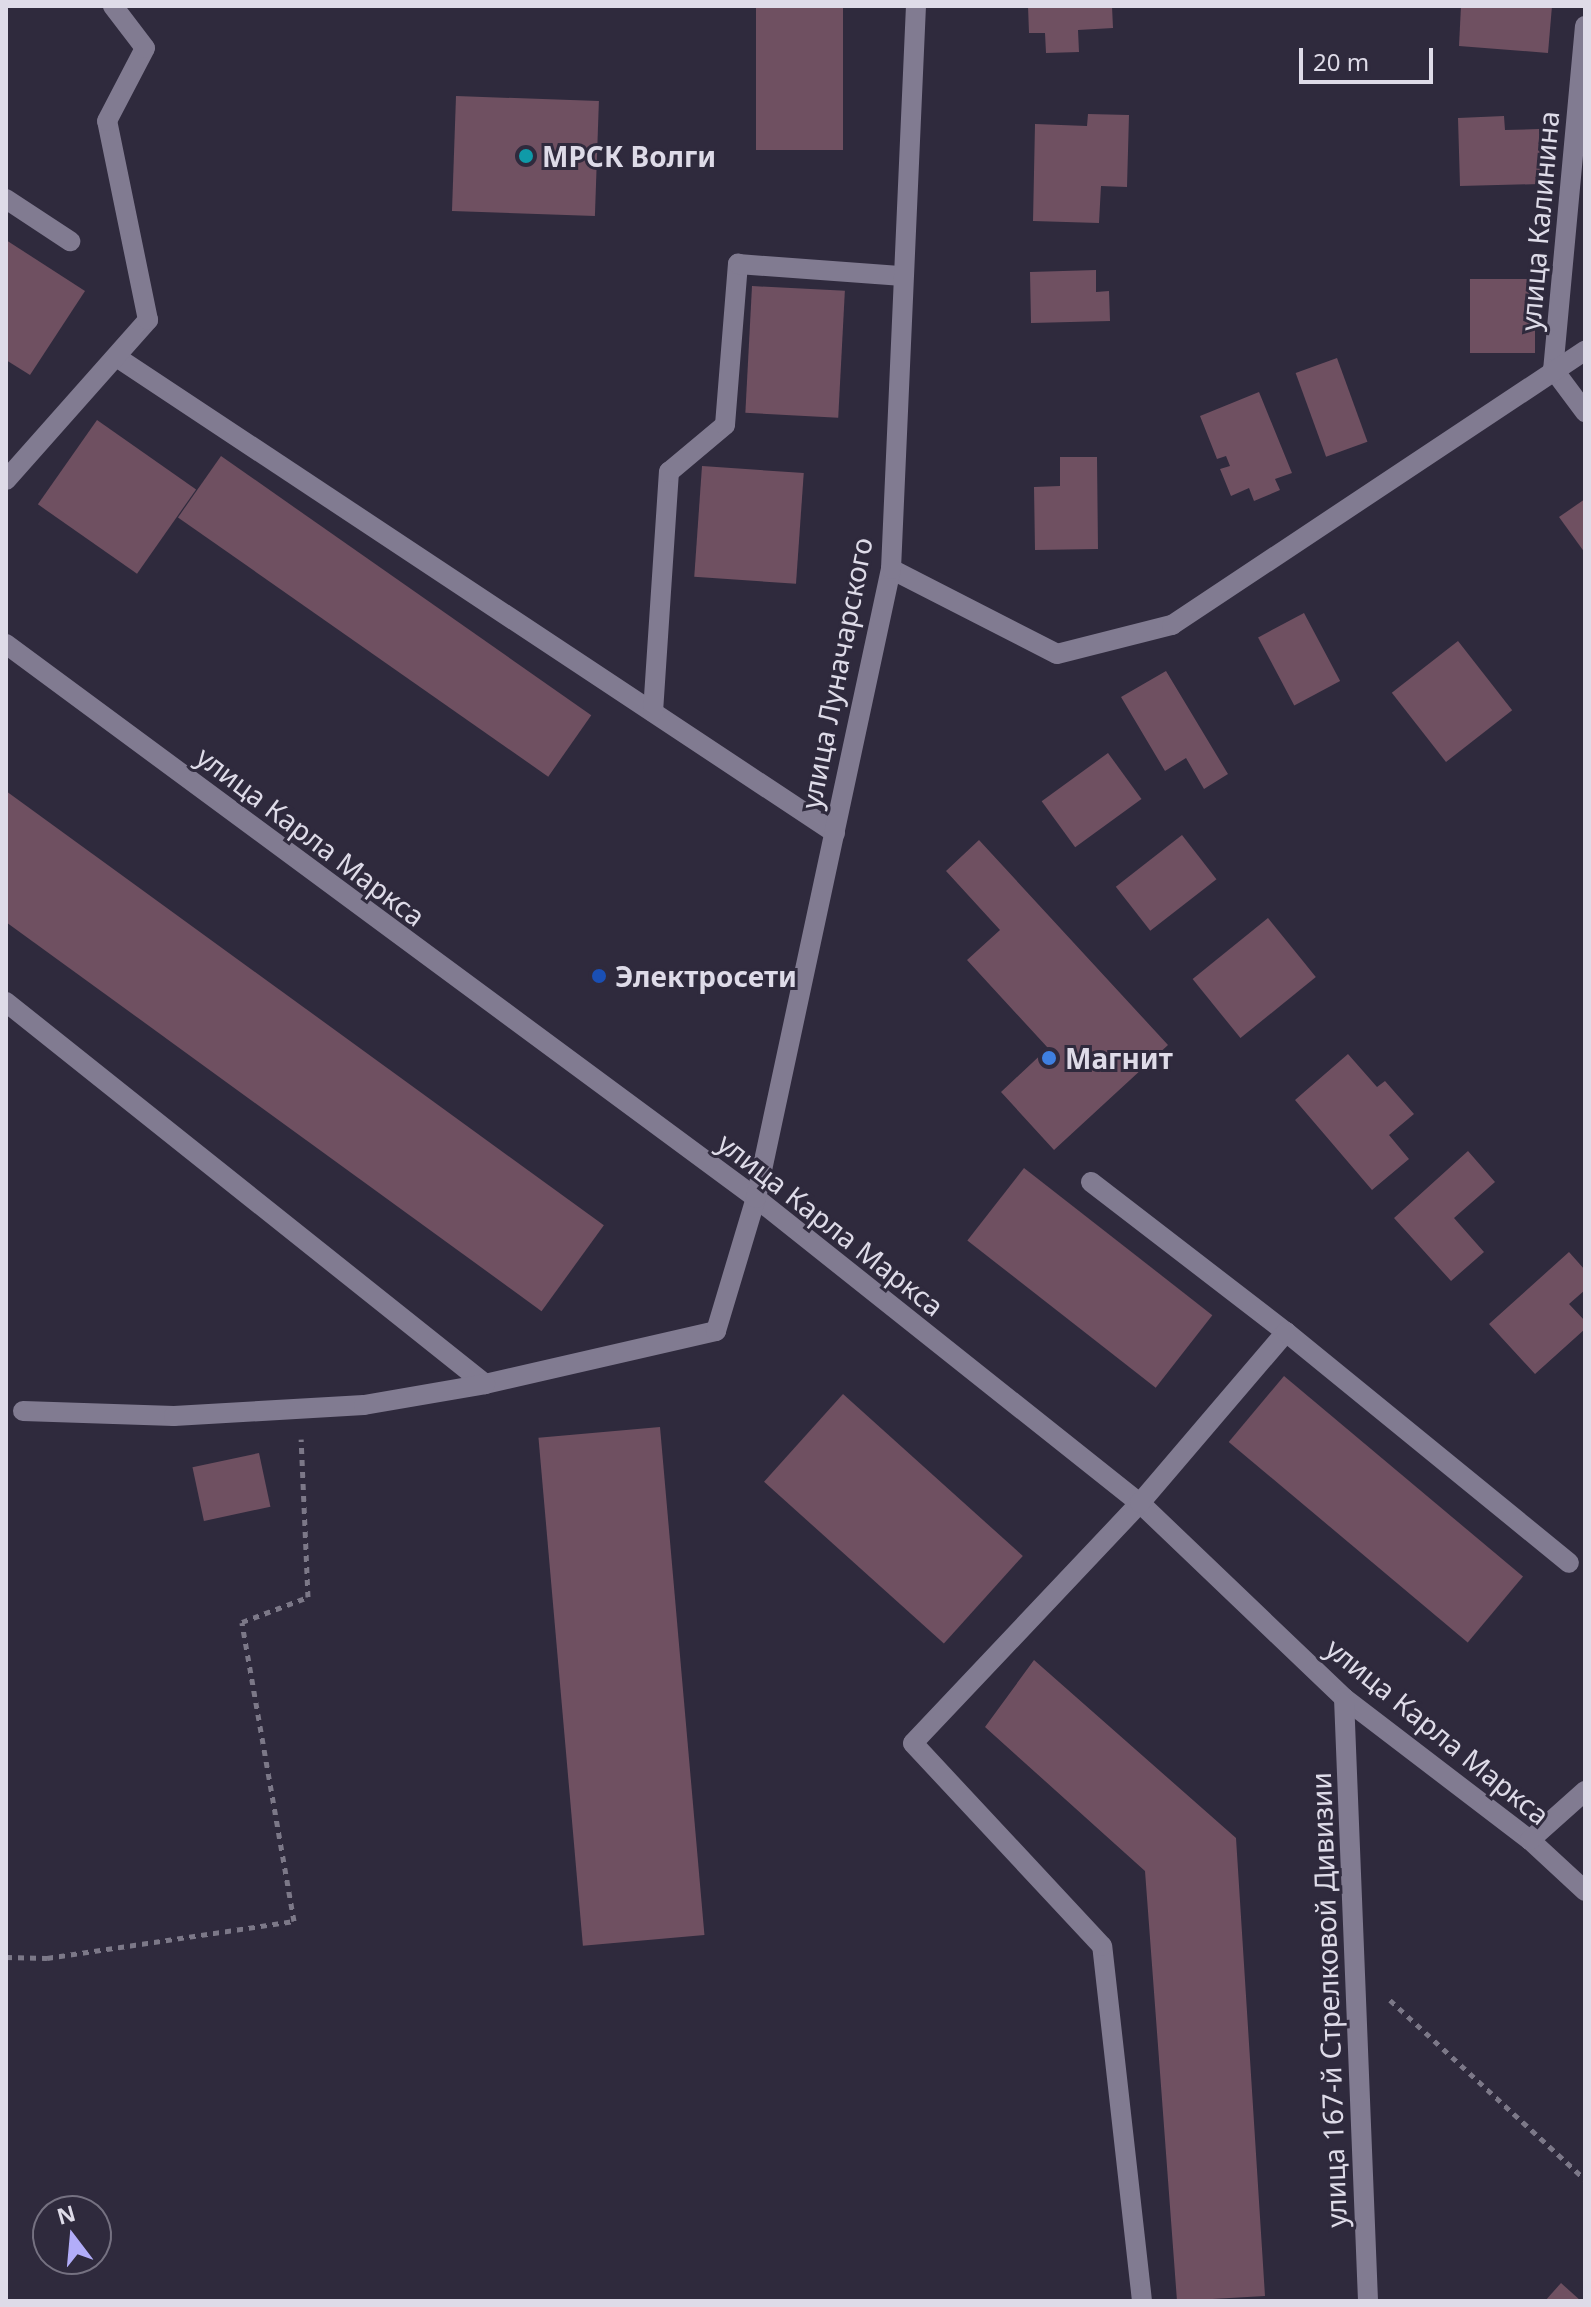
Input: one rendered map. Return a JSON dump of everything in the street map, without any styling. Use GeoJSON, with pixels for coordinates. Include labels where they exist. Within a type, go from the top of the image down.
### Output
{"type":"FeatureCollection","features":[{"type":"Feature","properties":{"kind":"street"},"geometry":{"type":"LineString","coordinates":[[6,480],[118,358],[148,320],[107,121],[145,48],[113,6]]}},
{"type":"Feature","properties":{"kind":"street","name":"улица Луначарского"},"geometry":{"type":"LineString","coordinates":[[485,1384],[716,1331],[756,1198],[891,569],[900,276],[916,6]]}},
{"type":"Feature","properties":{"kind":"street","name":"улица Калинина"},"geometry":{"type":"LineString","coordinates":[[1585,26],[1553,369],[1585,412]]}},
{"type":"Feature","properties":{"kind":"street"},"geometry":{"type":"LineString","coordinates":[[6,199],[70,241]]}},
{"type":"Feature","properties":{"kind":"street"},"geometry":{"type":"LineString","coordinates":[[653,712],[669,472],[725,425],[738,264],[900,276]]}},
{"type":"Feature","properties":{"kind":"street"},"geometry":{"type":"LineString","coordinates":[[891,569],[1057,654],[1172,625],[1553,369],[1585,351]]}},
{"type":"Feature","properties":{"kind":"street"},"geometry":{"type":"LineString","coordinates":[[118,358],[835,833]]}},
{"type":"Feature","properties":{"kind":"street","name":"улица Карла Маркса"},"geometry":{"type":"LineString","coordinates":[[6,644],[756,1198],[1140,1503],[1344,1698],[1530,1840],[1585,1891]]}},
{"type":"Feature","properties":{"kind":"street"},"geometry":{"type":"LineString","coordinates":[[6,1002],[485,1384]]}},
{"type":"Feature","properties":{"kind":"street"},"geometry":{"type":"LineString","coordinates":[[1091,1182],[1286,1332],[1569,1563]]}},
{"type":"Feature","properties":{"kind":"street"},"geometry":{"type":"LineString","coordinates":[[1142,2301],[1102,1946],[913,1743],[1140,1503],[1286,1332]]}},
{"type":"Feature","properties":{"kind":"street"},"geometry":{"type":"LineString","coordinates":[[23,1411],[174,1416],[364,1405],[485,1384]]}},
{"type":"Feature","properties":{"kind":"street","name":"улица 167-й Стрелковой Дивизии"},"geometry":{"type":"LineString","coordinates":[[1344,1698],[1368,2301]]}},
{"type":"Feature","properties":{"kind":"street"},"geometry":{"type":"LineString","coordinates":[[1530,1840],[1585,1791]]}},
{"type":"Feature","properties":{"kind":"path"},"geometry":{"type":"LineString","coordinates":[[6,1957],[47,1958],[294,1921],[242,1622],[308,1597],[299,1407]]}},
{"type":"Feature","properties":{"kind":"path"},"geometry":{"type":"LineString","coordinates":[[1354,1961],[1402,2013],[1585,2179]]}},
{"type":"Feature","properties":{"kind":"building"},"geometry":{"type":"Polygon","coordinates":[[[756,6],[843,6],[843,150],[756,150],[756,6]]]}},
{"type":"Feature","properties":{"kind":"building"},"geometry":{"type":"Polygon","coordinates":[[[1028,6],[1112,6],[1113,28],[1078,30],[1079,52],[1046,53],[1045,33],[1029,33],[1028,6]]]}},
{"type":"Feature","properties":{"kind":"building"},"geometry":{"type":"Polygon","coordinates":[[[1461,6],[1552,6],[1548,53],[1459,46],[1461,6]]]}},
{"type":"Feature","properties":{"kind":"building","name":"МРСК Волги"},"geometry":{"type":"Polygon","coordinates":[[[456,96],[599,101],[595,216],[452,211],[456,96]]]}},
{"type":"Feature","properties":{"kind":"building"},"geometry":{"type":"Polygon","coordinates":[[[1088,114],[1129,115],[1127,187],[1101,186],[1099,223],[1033,221],[1035,124],[1087,126],[1088,114]]]}},
{"type":"Feature","properties":{"kind":"building"},"geometry":{"type":"Polygon","coordinates":[[[1504,116],[1505,130],[1539,129],[1540,184],[1460,186],[1458,118],[1504,116]]]}},
{"type":"Feature","properties":{"kind":"building"},"geometry":{"type":"Polygon","coordinates":[[[6,240],[85,291],[30,375],[6,360],[6,240]]]}},
{"type":"Feature","properties":{"kind":"building"},"geometry":{"type":"Polygon","coordinates":[[[1096,270],[1096,292],[1109,291],[1110,321],[1031,323],[1030,272],[1096,270]]]}},
{"type":"Feature","properties":{"kind":"building"},"geometry":{"type":"Polygon","coordinates":[[[1470,279],[1535,279],[1535,353],[1470,353],[1470,279]]]}},
{"type":"Feature","properties":{"kind":"building"},"geometry":{"type":"Polygon","coordinates":[[[752,286],[845,291],[838,418],[745,413],[752,286]]]}},
{"type":"Feature","properties":{"kind":"building"},"geometry":{"type":"Polygon","coordinates":[[[1337,358],[1367,442],[1326,457],[1296,373],[1337,358]]]}},
{"type":"Feature","properties":{"kind":"building"},"geometry":{"type":"Polygon","coordinates":[[[1259,392],[1292,473],[1275,479],[1280,490],[1254,501],[1249,488],[1231,496],[1220,469],[1230,466],[1226,456],[1217,459],[1200,416],[1259,392]]]}},
{"type":"Feature","properties":{"kind":"building"},"geometry":{"type":"Polygon","coordinates":[[[97,420],[196,489],[137,574],[38,504],[97,420]]]}},
{"type":"Feature","properties":{"kind":"building"},"geometry":{"type":"Polygon","coordinates":[[[221,456],[591,715],[548,777],[178,517],[221,456]]]}},
{"type":"Feature","properties":{"kind":"building"},"geometry":{"type":"Polygon","coordinates":[[[1060,457],[1097,457],[1098,549],[1035,550],[1034,487],[1060,486],[1060,457]]]}},
{"type":"Feature","properties":{"kind":"building"},"geometry":{"type":"Polygon","coordinates":[[[702,466],[804,473],[796,584],[694,577],[702,466]]]}},
{"type":"Feature","properties":{"kind":"building"},"geometry":{"type":"Polygon","coordinates":[[[1585,499],[1585,553],[1559,517],[1585,499]]]}},
{"type":"Feature","properties":{"kind":"building"},"geometry":{"type":"Polygon","coordinates":[[[1304,613],[1340,681],[1294,705],[1258,637],[1304,613]]]}},
{"type":"Feature","properties":{"kind":"building"},"geometry":{"type":"Polygon","coordinates":[[[1458,641],[1512,710],[1446,762],[1392,693],[1458,641]]]}},
{"type":"Feature","properties":{"kind":"building"},"geometry":{"type":"Polygon","coordinates":[[[1166,671],[1228,774],[1204,789],[1186,758],[1165,771],[1121,697],[1166,671]]]}},
{"type":"Feature","properties":{"kind":"building"},"geometry":{"type":"Polygon","coordinates":[[[1108,753],[1142,799],[1075,847],[1042,801],[1108,753]]]}},
{"type":"Feature","properties":{"kind":"building"},"geometry":{"type":"Polygon","coordinates":[[[6,791],[604,1225],[542,1311],[6,922],[6,791]]]}},
{"type":"Feature","properties":{"kind":"building"},"geometry":{"type":"Polygon","coordinates":[[[1182,835],[1216,879],[1150,931],[1116,887],[1182,835]]]}},
{"type":"Feature","properties":{"kind":"building"},"geometry":{"type":"Polygon","coordinates":[[[979,840],[1168,1045],[1054,1150],[1001,1092],[1048,1048],[967,960],[1000,930],[946,871],[979,840]]]}},
{"type":"Feature","properties":{"kind":"building"},"geometry":{"type":"Polygon","coordinates":[[[1268,918],[1316,977],[1240,1038],[1193,979],[1268,918]]]}},
{"type":"Feature","properties":{"kind":"building"},"geometry":{"type":"Polygon","coordinates":[[[1348,1054],[1377,1087],[1385,1081],[1414,1114],[1389,1135],[1409,1159],[1372,1190],[1295,1100],[1348,1054]]]}},
{"type":"Feature","properties":{"kind":"building"},"geometry":{"type":"Polygon","coordinates":[[[1468,1151],[1495,1182],[1454,1218],[1484,1252],[1451,1281],[1394,1218],[1468,1151]]]}},
{"type":"Feature","properties":{"kind":"building"},"geometry":{"type":"Polygon","coordinates":[[[1024,1168],[1212,1315],[1156,1388],[967,1240],[1024,1168]]]}},
{"type":"Feature","properties":{"kind":"building"},"geometry":{"type":"Polygon","coordinates":[[[1569,1252],[1585,1270],[1585,1290],[1569,1304],[1585,1321],[1585,1329],[1535,1374],[1489,1324],[1569,1252]]]}},
{"type":"Feature","properties":{"kind":"building"},"geometry":{"type":"Polygon","coordinates":[[[1284,1376],[1523,1577],[1468,1642],[1229,1442],[1284,1376]]]}},
{"type":"Feature","properties":{"kind":"building"},"geometry":{"type":"Polygon","coordinates":[[[843,1394],[1023,1556],[944,1644],[764,1482],[843,1394]]]}},
{"type":"Feature","properties":{"kind":"building"},"geometry":{"type":"Polygon","coordinates":[[[660,1427],[704,1935],[583,1946],[538,1438],[660,1427]]]}},
{"type":"Feature","properties":{"kind":"building"},"geometry":{"type":"Polygon","coordinates":[[[259,1453],[270,1507],[204,1521],[192,1467],[259,1453]]]}},
{"type":"Feature","properties":{"kind":"building"},"geometry":{"type":"Polygon","coordinates":[[[1034,1660],[1236,1838],[1265,2296],[1177,2301],[1145,1871],[985,1727],[1034,1660]]]}},
{"type":"Feature","properties":{"kind":"building"},"geometry":{"type":"Polygon","coordinates":[[[1561,2283],[1581,2301],[1545,2301],[1561,2283]]]}},
{"type":"Feature","properties":{"kind":"place","name":"МРСК Волги"},"geometry":{"type":"Point","coordinates":[526,156]}},
{"type":"Feature","properties":{"kind":"place","name":"Электросети"},"geometry":{"type":"Point","coordinates":[599,976]}},
{"type":"Feature","properties":{"kind":"place","name":"Магнит"},"geometry":{"type":"Point","coordinates":[1049,1058]}}]}
